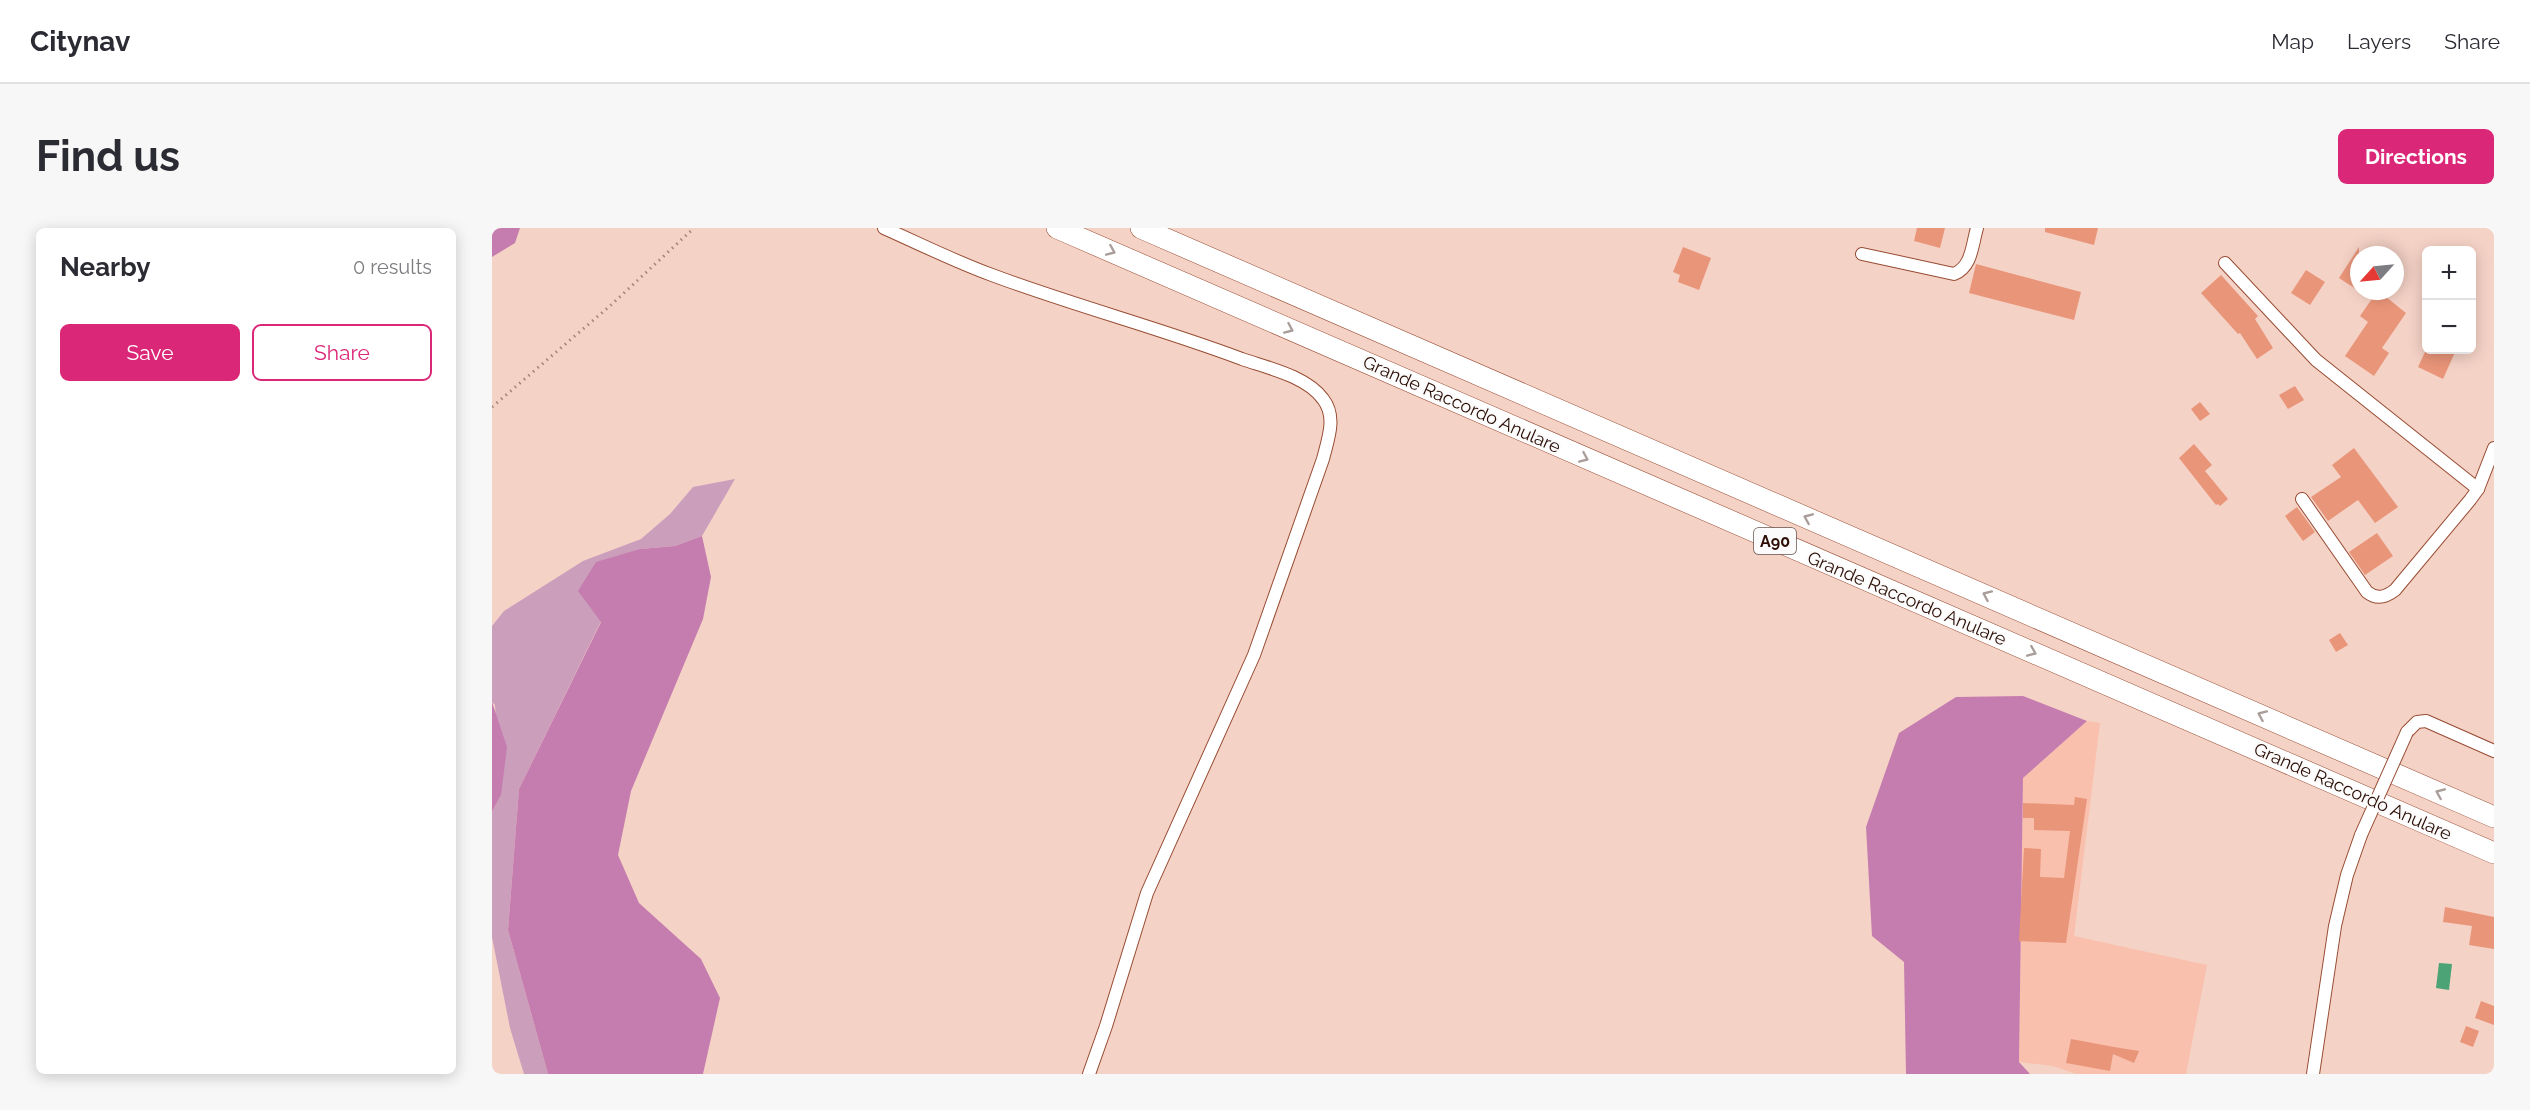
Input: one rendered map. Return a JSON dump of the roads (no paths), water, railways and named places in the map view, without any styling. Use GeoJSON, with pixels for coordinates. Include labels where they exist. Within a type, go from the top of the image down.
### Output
{"type":"FeatureCollection","features":[{"type":"Feature","properties":{"kind":"highway","name":"Grande Raccordo Anulare"},"geometry":{"type":"LineString","coordinates":[[1057,228],[2494,853]]}},
{"type":"Feature","properties":{"kind":"highway","name":"Grande Raccordo Anulare"},"geometry":{"type":"LineString","coordinates":[[1141,228],[2494,817]]}},
{"type":"Feature","properties":{"kind":"street"},"geometry":{"type":"LineString","coordinates":[[884,228],[991,275],[1205,345],[1306,384],[1322,398],[1331,413],[1329,436],[1323,459],[1254,655],[1147,893],[1089,1074]]}},
{"type":"Feature","properties":{"kind":"street"},"geometry":{"type":"LineString","coordinates":[[1862,254],[1954,274],[1962,269],[1969,260],[1977,228]]}},
{"type":"Feature","properties":{"kind":"street"},"geometry":{"type":"LineString","coordinates":[[2225,263],[2316,360],[2478,489]]}},
{"type":"Feature","properties":{"kind":"street"},"geometry":{"type":"LineString","coordinates":[[2302,499],[2367,592],[2381,597],[2396,590],[2478,489],[2494,448]]}},
{"type":"Feature","properties":{"kind":"street"},"geometry":{"type":"LineString","coordinates":[[2313,1074],[2337,917],[2361,835],[2407,732],[2417,722],[2426,721],[2494,751]]}}]}
